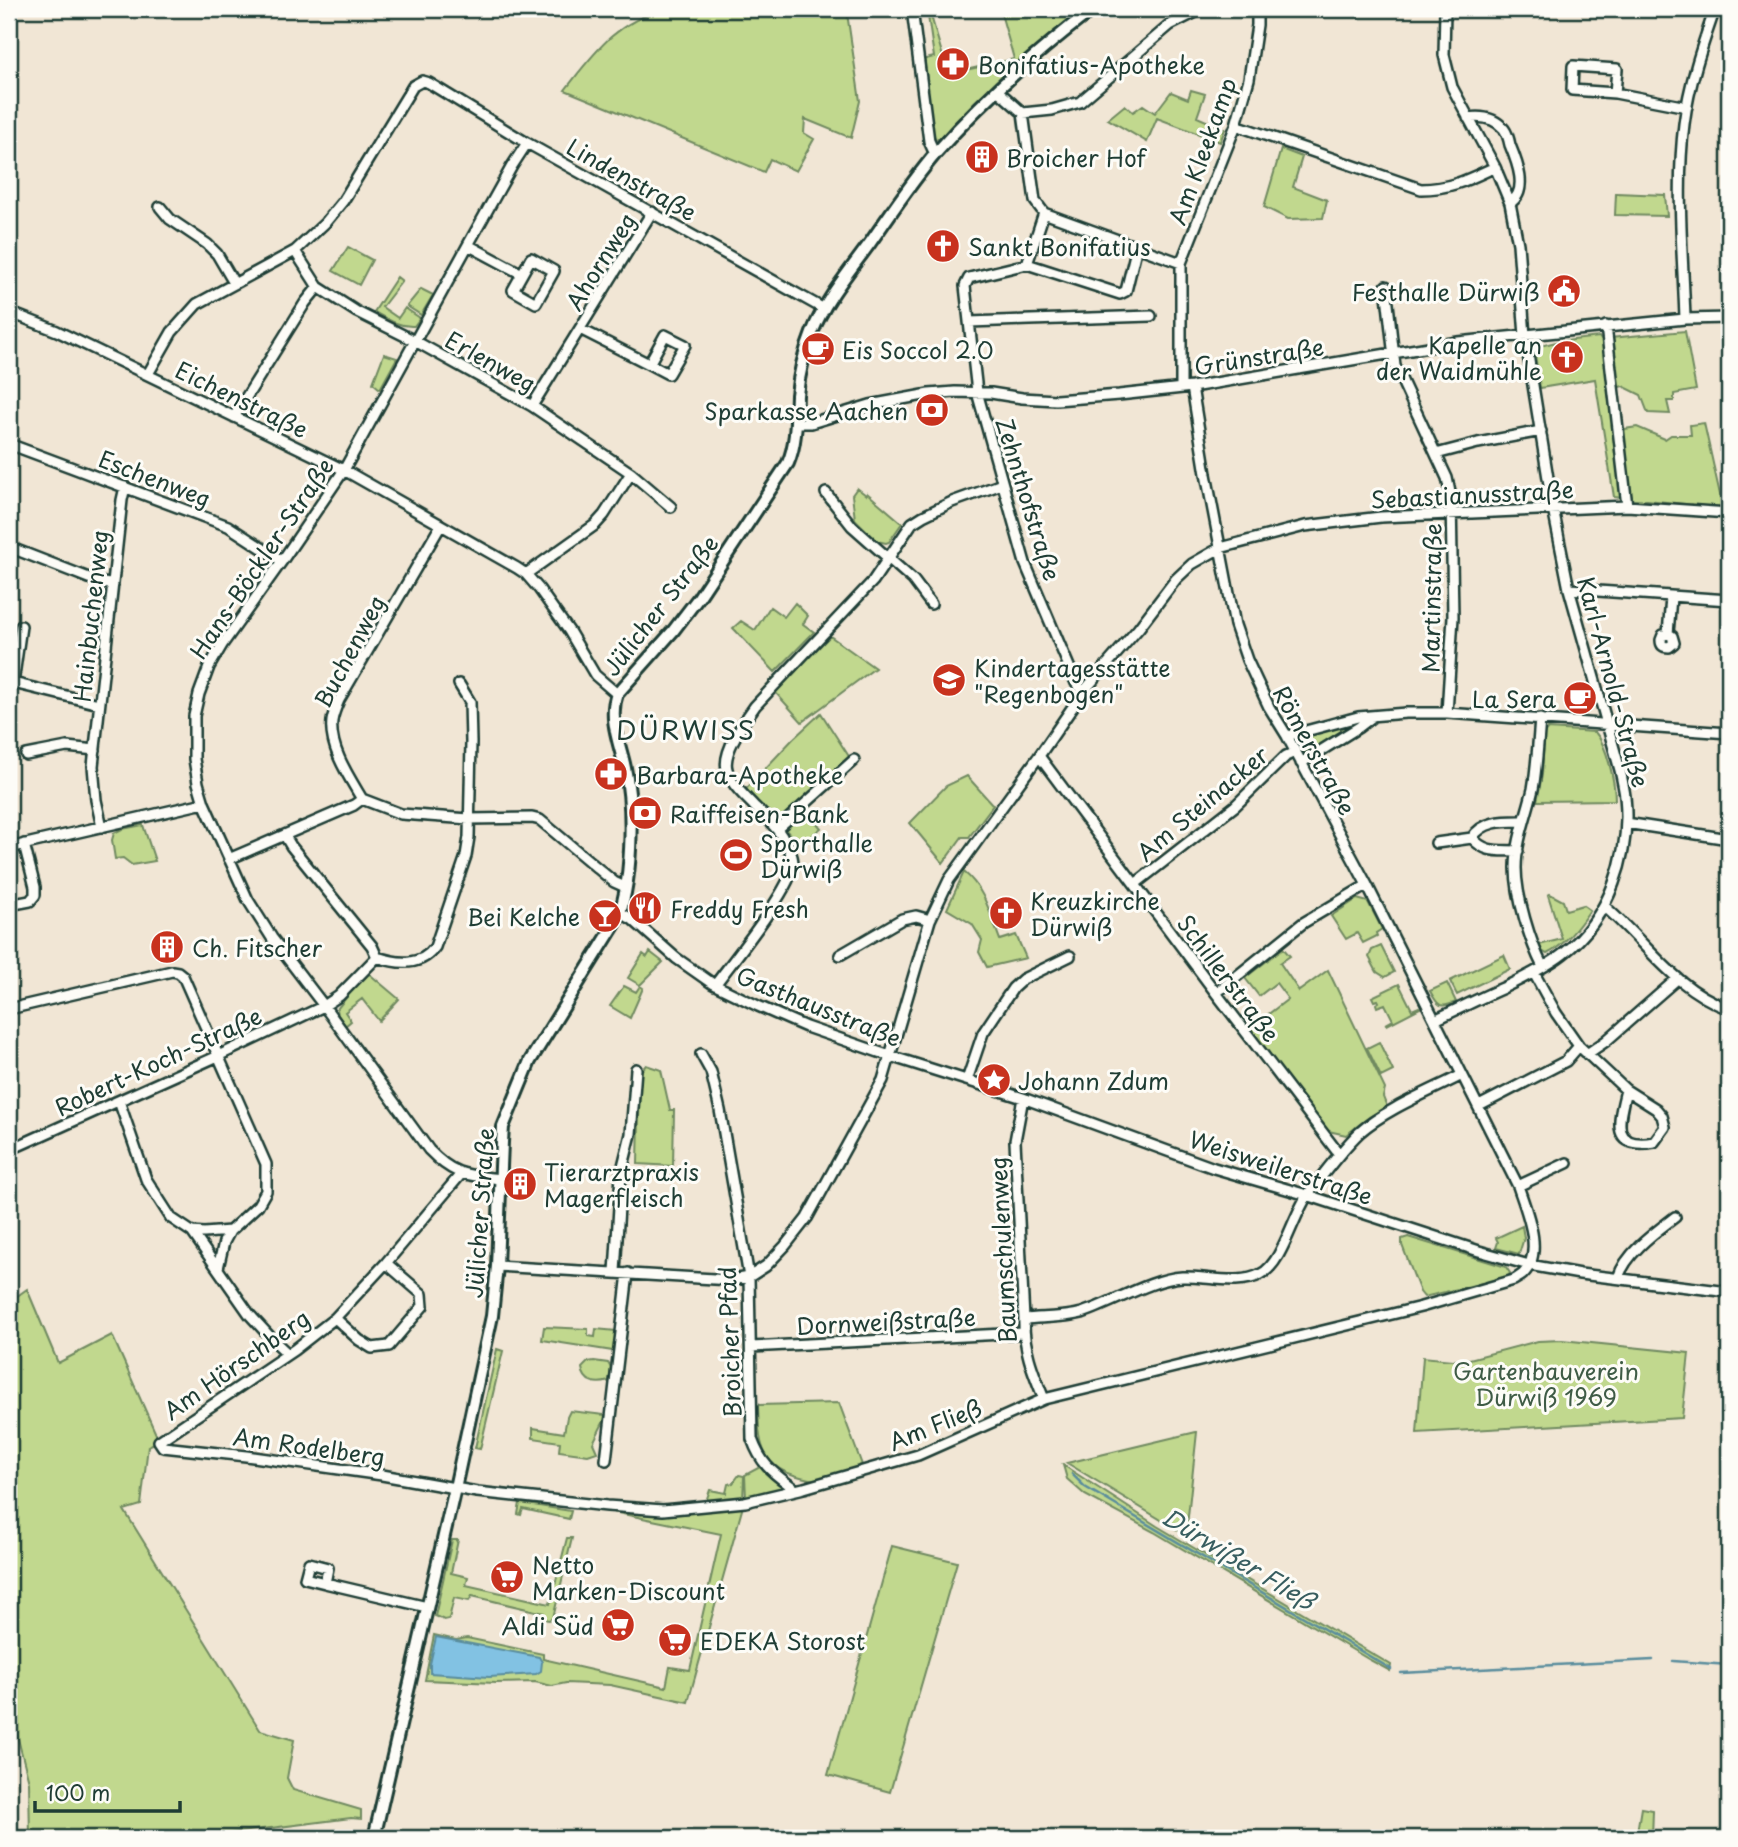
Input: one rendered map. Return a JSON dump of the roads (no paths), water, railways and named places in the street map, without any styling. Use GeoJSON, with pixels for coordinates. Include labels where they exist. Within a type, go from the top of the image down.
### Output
{"type":"FeatureCollection","features":[{"type":"Feature","properties":{"kind":"street"},"geometry":{"type":"LineString","coordinates":[[912,9],[929,141],[935,154]]}},
{"type":"Feature","properties":{"kind":"street","name":"Jülicher Straße"},"geometry":{"type":"LineString","coordinates":[[374,1838],[456,1488],[492,1316],[503,1127],[526,1071],[621,912],[630,841],[631,802],[614,723],[613,704],[617,694],[699,597],[771,491],[790,458],[796,423],[799,375],[813,332],[846,275],[935,154],[997,90],[1093,9]]}},
{"type":"Feature","properties":{"kind":"street"},"geometry":{"type":"LineString","coordinates":[[1023,113],[1052,110],[1080,102],[1170,25],[1202,9]]}},
{"type":"Feature","properties":{"kind":"street","name":"Am Kleekamp"},"geometry":{"type":"LineString","coordinates":[[1181,388],[1181,263],[1236,125],[1249,79],[1257,9]]}},
{"type":"Feature","properties":{"kind":"street","name":"Karl-Arnold-Straße"},"geometry":{"type":"LineString","coordinates":[[1435,1020],[1534,973],[1564,954],[1604,906],[1619,872],[1626,823],[1620,770],[1569,589],[1553,509],[1525,336],[1518,244],[1510,203],[1495,167],[1452,87],[1444,55],[1444,9]]}},
{"type":"Feature","properties":{"kind":"street"},"geometry":{"type":"LineString","coordinates":[[1685,319],[1681,161],[1687,107],[1700,54],[1716,9]]}},
{"type":"Feature","properties":{"kind":"street"},"geometry":{"type":"LineString","coordinates":[[1615,93],[1618,69],[1573,66],[1572,90],[1615,93],[1687,107]]}},
{"type":"Feature","properties":{"kind":"street","name":"Lindenstraße"},"geometry":{"type":"LineString","coordinates":[[295,251],[344,201],[413,86],[422,81],[527,143],[824,309]]}},
{"type":"Feature","properties":{"kind":"street"},"geometry":{"type":"LineString","coordinates":[[997,90],[1023,113],[1035,201],[1044,213],[1181,263]]}},
{"type":"Feature","properties":{"kind":"street"},"geometry":{"type":"LineString","coordinates":[[1468,118],[1484,116],[1505,130],[1520,178],[1520,189],[1516,199],[1510,203]]}},
{"type":"Feature","properties":{"kind":"street"},"geometry":{"type":"LineString","coordinates":[[1236,125],[1421,189],[1457,185],[1495,167]]}},
{"type":"Feature","properties":{"kind":"street","name":"Hans-Böckler-Straße"},"geometry":{"type":"LineString","coordinates":[[500,1179],[461,1174],[440,1162],[266,928],[248,900],[204,803],[192,738],[199,694],[209,667],[344,470],[527,143]]}},
{"type":"Feature","properties":{"kind":"street"},"geometry":{"type":"LineString","coordinates":[[160,207],[170,219],[217,254],[234,283]]}},
{"type":"Feature","properties":{"kind":"street","name":"Ahornweg"},"geometry":{"type":"LineString","coordinates":[[532,406],[652,212]]}},
{"type":"Feature","properties":{"kind":"street"},"geometry":{"type":"LineString","coordinates":[[1044,213],[1027,264],[1119,294],[1126,291],[1137,246]]}},
{"type":"Feature","properties":{"kind":"street"},"geometry":{"type":"LineString","coordinates":[[468,245],[522,274]]}},
{"type":"Feature","properties":{"kind":"street"},"geometry":{"type":"LineString","coordinates":[[148,374],[172,332],[197,304],[295,251]]}},
{"type":"Feature","properties":{"kind":"street","name":"Erlenweg"},"geometry":{"type":"LineString","coordinates":[[295,251],[318,287],[357,312],[532,406],[631,474],[671,507]]}},
{"type":"Feature","properties":{"kind":"street"},"geometry":{"type":"LineString","coordinates":[[531,258],[554,271],[536,303],[513,289],[522,274],[531,258]]}},
{"type":"Feature","properties":{"kind":"street","name":"Zehnthofstraße"},"geometry":{"type":"LineString","coordinates":[[1027,264],[969,278],[965,286],[977,392],[1025,563],[1076,683],[1083,692]]}},
{"type":"Feature","properties":{"kind":"street","name":"Martinstraße"},"geometry":{"type":"LineString","coordinates":[[1386,286],[1395,366],[1447,478],[1452,514],[1453,617],[1447,713]]}},
{"type":"Feature","properties":{"kind":"street"},"geometry":{"type":"LineString","coordinates":[[234,417],[305,303],[318,287]]}},
{"type":"Feature","properties":{"kind":"street","name":"Eichenstraße"},"geometry":{"type":"LineString","coordinates":[[9,312],[57,331],[344,470],[526,574],[569,631],[595,675],[617,694]]}},
{"type":"Feature","properties":{"kind":"street"},"geometry":{"type":"LineString","coordinates":[[969,322],[1151,316]]}},
{"type":"Feature","properties":{"kind":"street","name":"Grünstraße"},"geometry":{"type":"LineString","coordinates":[[796,423],[811,423],[904,398],[955,392],[1056,400],[1192,387],[1458,342],[1685,319],[1729,318]]}},
{"type":"Feature","properties":{"kind":"street"},"geometry":{"type":"LineString","coordinates":[[1606,326],[1627,506]]}},
{"type":"Feature","properties":{"kind":"street","name":"Ahornweg"},"geometry":{"type":"LineString","coordinates":[[580,329],[649,364]]}},
{"type":"Feature","properties":{"kind":"street"},"geometry":{"type":"LineString","coordinates":[[665,335],[685,345],[668,374],[649,364],[665,335]]}},
{"type":"Feature","properties":{"kind":"street","name":"Römerstraße"},"geometry":{"type":"LineString","coordinates":[[1192,387],[1235,625],[1247,660],[1259,688],[1367,885],[1518,1186],[1534,1248],[1529,1265]]}},
{"type":"Feature","properties":{"kind":"street"},"geometry":{"type":"LineString","coordinates":[[1436,454],[1541,431]]}},
{"type":"Feature","properties":{"kind":"street","name":"Eschenweg"},"geometry":{"type":"LineString","coordinates":[[9,444],[228,526],[282,561]]}},
{"type":"Feature","properties":{"kind":"street"},"geometry":{"type":"LineString","coordinates":[[526,574],[595,525],[631,474]]}},
{"type":"Feature","properties":{"kind":"street"},"geometry":{"type":"LineString","coordinates":[[715,985],[762,922],[789,878],[793,866],[791,854],[777,829],[732,781],[727,769],[729,753],[741,725],[755,706],[873,581],[912,523],[952,502],[1002,484]]}},
{"type":"Feature","properties":{"kind":"street","name":"Hainbuchenweg"},"geometry":{"type":"LineString","coordinates":[[102,827],[93,777],[125,487]]}},
{"type":"Feature","properties":{"kind":"street"},"geometry":{"type":"LineString","coordinates":[[826,493],[852,526],[913,580],[931,604]]}},
{"type":"Feature","properties":{"kind":"street","name":"Sebastianusstraße"},"geometry":{"type":"LineString","coordinates":[[750,1277],[766,1266],[807,1218],[883,1080],[930,920],[949,880],[1040,756],[1083,692],[1138,629],[1176,579],[1192,564],[1220,548],[1305,526],[1343,520],[1627,506],[1729,513]]}},
{"type":"Feature","properties":{"kind":"street","name":"Buchenweg"},"geometry":{"type":"LineString","coordinates":[[362,799],[335,747],[332,723],[335,711],[441,525]]}},
{"type":"Feature","properties":{"kind":"street"},"geometry":{"type":"LineString","coordinates":[[9,547],[113,585]]}},
{"type":"Feature","properties":{"kind":"street"},"geometry":{"type":"LineString","coordinates":[[1569,589],[1729,600]]}},
{"type":"Feature","properties":{"kind":"street"},"geometry":{"type":"LineString","coordinates":[[1668,634],[1671,597]]}},
{"type":"Feature","properties":{"kind":"street"},"geometry":{"type":"LineString","coordinates":[[21,626],[11,682],[99,704]]}},
{"type":"Feature","properties":{"kind":"street"},"geometry":{"type":"LineString","coordinates":[[285,836],[290,846],[372,946],[377,957],[401,963],[429,955],[435,947],[466,856],[470,820],[470,702],[460,684]]}},
{"type":"Feature","properties":{"kind":"street"},"geometry":{"type":"LineString","coordinates":[[1287,736],[1358,717],[1406,713],[1447,713],[1729,733]]}},
{"type":"Feature","properties":{"kind":"street"},"geometry":{"type":"LineString","coordinates":[[1301,763],[1372,717]]}},
{"type":"Feature","properties":{"kind":"street"},"geometry":{"type":"LineString","coordinates":[[1540,719],[1533,788],[1516,868],[1532,942],[1543,967]]}},
{"type":"Feature","properties":{"kind":"street"},"geometry":{"type":"LineString","coordinates":[[26,755],[67,747],[95,750]]}},
{"type":"Feature","properties":{"kind":"street","name":"Am Steinacker"},"geometry":{"type":"LineString","coordinates":[[1135,884],[1235,806],[1286,756],[1295,752]]}},
{"type":"Feature","properties":{"kind":"street","name":"Schillerstraße"},"geometry":{"type":"LineString","coordinates":[[1040,756],[1339,1154]]}},
{"type":"Feature","properties":{"kind":"street"},"geometry":{"type":"LineString","coordinates":[[777,829],[854,760]]}},
{"type":"Feature","properties":{"kind":"street"},"geometry":{"type":"LineString","coordinates":[[229,859],[354,805],[362,799],[401,814],[470,820],[540,820],[614,882],[625,887]]}},
{"type":"Feature","properties":{"kind":"street"},"geometry":{"type":"LineString","coordinates":[[9,848],[204,803]]}},
{"type":"Feature","properties":{"kind":"street"},"geometry":{"type":"LineString","coordinates":[[1472,838],[1475,832],[1485,825],[1524,821]]}},
{"type":"Feature","properties":{"kind":"street"},"geometry":{"type":"LineString","coordinates":[[1626,823],[1729,839]]}},
{"type":"Feature","properties":{"kind":"street"},"geometry":{"type":"LineString","coordinates":[[1436,843],[1472,838]]}},
{"type":"Feature","properties":{"kind":"street"},"geometry":{"type":"LineString","coordinates":[[1472,838],[1480,847],[1488,850],[1518,851]]}},
{"type":"Feature","properties":{"kind":"street"},"geometry":{"type":"LineString","coordinates":[[9,905],[30,901],[35,895],[24,844]]}},
{"type":"Feature","properties":{"kind":"street"},"geometry":{"type":"LineString","coordinates":[[1216,993],[1303,923],[1367,885]]}},
{"type":"Feature","properties":{"kind":"street"},"geometry":{"type":"LineString","coordinates":[[1604,906],[1677,979],[1697,994],[1729,1009]]}},
{"type":"Feature","properties":{"kind":"street","name":"Gasthausstraße"},"geometry":{"type":"LineString","coordinates":[[621,912],[676,958],[715,985],[758,1006],[806,1027],[1023,1098]]}},
{"type":"Feature","properties":{"kind":"street"},"geometry":{"type":"LineString","coordinates":[[840,956],[902,919],[916,916],[930,920]]}},
{"type":"Feature","properties":{"kind":"street"},"geometry":{"type":"LineString","coordinates":[[967,1080],[983,1033],[1013,988],[1023,979],[1070,956]]}},
{"type":"Feature","properties":{"kind":"street","name":"Robert-Koch-Straße"},"geometry":{"type":"LineString","coordinates":[[9,1150],[324,1006],[339,996],[377,957]]}},
{"type":"Feature","properties":{"kind":"street"},"geometry":{"type":"LineString","coordinates":[[9,1009],[172,971],[183,976],[266,1164],[266,1191],[258,1205],[230,1231],[224,1242],[218,1268]]}},
{"type":"Feature","properties":{"kind":"street"},"geometry":{"type":"LineString","coordinates":[[1534,973],[1556,1013],[1587,1054],[1626,1090],[1656,1109],[1662,1116],[1665,1127],[1654,1142],[1635,1143],[1621,1133],[1619,1123],[1626,1090]]}},
{"type":"Feature","properties":{"kind":"street"},"geometry":{"type":"LineString","coordinates":[[1587,1054],[1606,1041],[1677,979]]}},
{"type":"Feature","properties":{"kind":"street"},"geometry":{"type":"LineString","coordinates":[[1479,1106],[1566,1061],[1580,1046]]}},
{"type":"Feature","properties":{"kind":"street","name":"Broicher Pfad"},"geometry":{"type":"LineString","coordinates":[[701,1054],[711,1072],[720,1110],[750,1277],[752,1439],[765,1467],[796,1490]]}},
{"type":"Feature","properties":{"kind":"street"},"geometry":{"type":"LineString","coordinates":[[615,1272],[621,1174],[631,1134],[636,1069]]}},
{"type":"Feature","properties":{"kind":"street"},"geometry":{"type":"LineString","coordinates":[[1024,1319],[1080,1313],[1180,1277],[1246,1280],[1261,1275],[1275,1261],[1307,1195],[1362,1130],[1391,1111],[1462,1075]]}},
{"type":"Feature","properties":{"kind":"street","name":"Weisweilerstraße"},"geometry":{"type":"LineString","coordinates":[[1023,1098],[1214,1167],[1529,1265],[1729,1292]]}},
{"type":"Feature","properties":{"kind":"street","name":"Baumschulenweg"},"geometry":{"type":"LineString","coordinates":[[1023,1098],[1015,1141],[1023,1334],[1029,1362],[1044,1399]]}},
{"type":"Feature","properties":{"kind":"street"},"geometry":{"type":"LineString","coordinates":[[120,1101],[146,1179],[171,1218],[192,1232],[250,1315],[288,1354]]}},
{"type":"Feature","properties":{"kind":"street"},"geometry":{"type":"LineString","coordinates":[[1518,1186],[1567,1163]]}},
{"type":"Feature","properties":{"kind":"street","name":"Am Hörschberg"},"geometry":{"type":"LineString","coordinates":[[159,1441],[288,1354],[335,1318],[386,1263],[461,1174]]}},
{"type":"Feature","properties":{"kind":"street"},"geometry":{"type":"LineString","coordinates":[[1618,1278],[1622,1266],[1655,1232],[1675,1217]]}},
{"type":"Feature","properties":{"kind":"street"},"geometry":{"type":"LineString","coordinates":[[192,1232],[230,1231]]}},
{"type":"Feature","properties":{"kind":"street","name":"Am Hörschberg"},"geometry":{"type":"LineString","coordinates":[[335,1318],[372,1348],[389,1346],[423,1306],[424,1301],[422,1294],[386,1263]]}},
{"type":"Feature","properties":{"kind":"street","name":"Am Fließ"},"geometry":{"type":"LineString","coordinates":[[456,1488],[657,1510],[745,1502],[918,1455],[1044,1399],[1421,1307],[1514,1280],[1524,1273],[1529,1265]]}},
{"type":"Feature","properties":{"kind":"street"},"geometry":{"type":"LineString","coordinates":[[497,1266],[731,1280],[750,1277]]}},
{"type":"Feature","properties":{"kind":"street"},"geometry":{"type":"LineString","coordinates":[[606,1460],[628,1273]]}},
{"type":"Feature","properties":{"kind":"street","name":"Dornweißstraße"},"geometry":{"type":"LineString","coordinates":[[751,1347],[1023,1334]]}},
{"type":"Feature","properties":{"kind":"street","name":"Am Rodelberg"},"geometry":{"type":"LineString","coordinates":[[159,1441],[163,1447],[233,1454],[456,1488]]}},
{"type":"Feature","properties":{"kind":"street"},"geometry":{"type":"LineString","coordinates":[[324,1583],[427,1607]]}},
{"type":"Feature","properties":{"kind":"water"},"geometry":{"type":"Polygon","coordinates":[[[436,1637],[539,1657],[542,1662],[541,1671],[536,1674],[489,1677],[430,1673],[436,1637]]]}},
{"type":"Feature","properties":{"kind":"waterway","name":"Dürwißer Fließ"},"geometry":{"type":"LineString","coordinates":[[1072,1474],[1085,1487],[1391,1669]]}},
{"type":"Feature","properties":{"kind":"waterway","name":"Dürwißer Fließ"},"geometry":{"type":"LineString","coordinates":[[1401,1673],[1653,1660]]}},
{"type":"Feature","properties":{"kind":"waterway","name":"Dürwißer Fließ"},"geometry":{"type":"LineString","coordinates":[[1673,1661],[1729,1665]]}},
{"type":"Feature","properties":{"kind":"place","name":"Bonifatius-Apotheke"},"geometry":{"type":"Point","coordinates":[953,64]}},
{"type":"Feature","properties":{"kind":"place","name":"Broicher Hof"},"geometry":{"type":"Point","coordinates":[982,157]}},
{"type":"Feature","properties":{"kind":"place","name":"Sankt Bonifatius"},"geometry":{"type":"Point","coordinates":[943,246]}},
{"type":"Feature","properties":{"kind":"place","name":"Festhalle Dürwiß"},"geometry":{"type":"Point","coordinates":[1564,291]}},
{"type":"Feature","properties":{"kind":"place","name":"Eis Soccol 2.0"},"geometry":{"type":"Point","coordinates":[818,349]}},
{"type":"Feature","properties":{"kind":"place","name":"Kapelle an der Waidmühle"},"geometry":{"type":"Point","coordinates":[1567,357]}},
{"type":"Feature","properties":{"kind":"place","name":"Sparkasse Aachen"},"geometry":{"type":"Point","coordinates":[932,410]}},
{"type":"Feature","properties":{"kind":"place","name":"Kindertagesstätte \"Regenbogen\""},"geometry":{"type":"Point","coordinates":[949,680]}},
{"type":"Feature","properties":{"kind":"place","name":"La Sera"},"geometry":{"type":"Point","coordinates":[1580,698]}},
{"type":"Feature","properties":{"kind":"place","name":"Barbara-Apotheke"},"geometry":{"type":"Point","coordinates":[611,774]}},
{"type":"Feature","properties":{"kind":"place","name":"Raiffeisen-Bank"},"geometry":{"type":"Point","coordinates":[645,813]}},
{"type":"Feature","properties":{"kind":"place","name":"Sporthalle Dürwiß"},"geometry":{"type":"Point","coordinates":[736,855]}},
{"type":"Feature","properties":{"kind":"place","name":"Freddy Fresh"},"geometry":{"type":"Point","coordinates":[645,908]}},
{"type":"Feature","properties":{"kind":"place","name":"Kreuzkirche Dürwiß"},"geometry":{"type":"Point","coordinates":[1006,913]}},
{"type":"Feature","properties":{"kind":"place","name":"Bei Kelche"},"geometry":{"type":"Point","coordinates":[605,916]}},
{"type":"Feature","properties":{"kind":"place","name":"Ch. Fitscher"},"geometry":{"type":"Point","coordinates":[167,947]}},
{"type":"Feature","properties":{"kind":"place","name":"Johann Zdum"},"geometry":{"type":"Point","coordinates":[994,1080]}},
{"type":"Feature","properties":{"kind":"place","name":"Tierarztpraxis Magerfleisch"},"geometry":{"type":"Point","coordinates":[520,1184]}},
{"type":"Feature","properties":{"kind":"place","name":"Netto Marken-Discount"},"geometry":{"type":"Point","coordinates":[507,1577]}},
{"type":"Feature","properties":{"kind":"place","name":"Aldi Süd"},"geometry":{"type":"Point","coordinates":[618,1625]}},
{"type":"Feature","properties":{"kind":"place","name":"EDEKA Storost"},"geometry":{"type":"Point","coordinates":[675,1640]}},
{"type":"Feature","properties":{"kind":"district","name":"DÜRWISS"},"geometry":{"type":"Point","coordinates":[686,729]}},
{"type":"Feature","properties":{"kind":"park label","name":"Gartenbauverein Dürwiß 1969"},"geometry":{"type":"Point","coordinates":[1546,1383]}}]}
